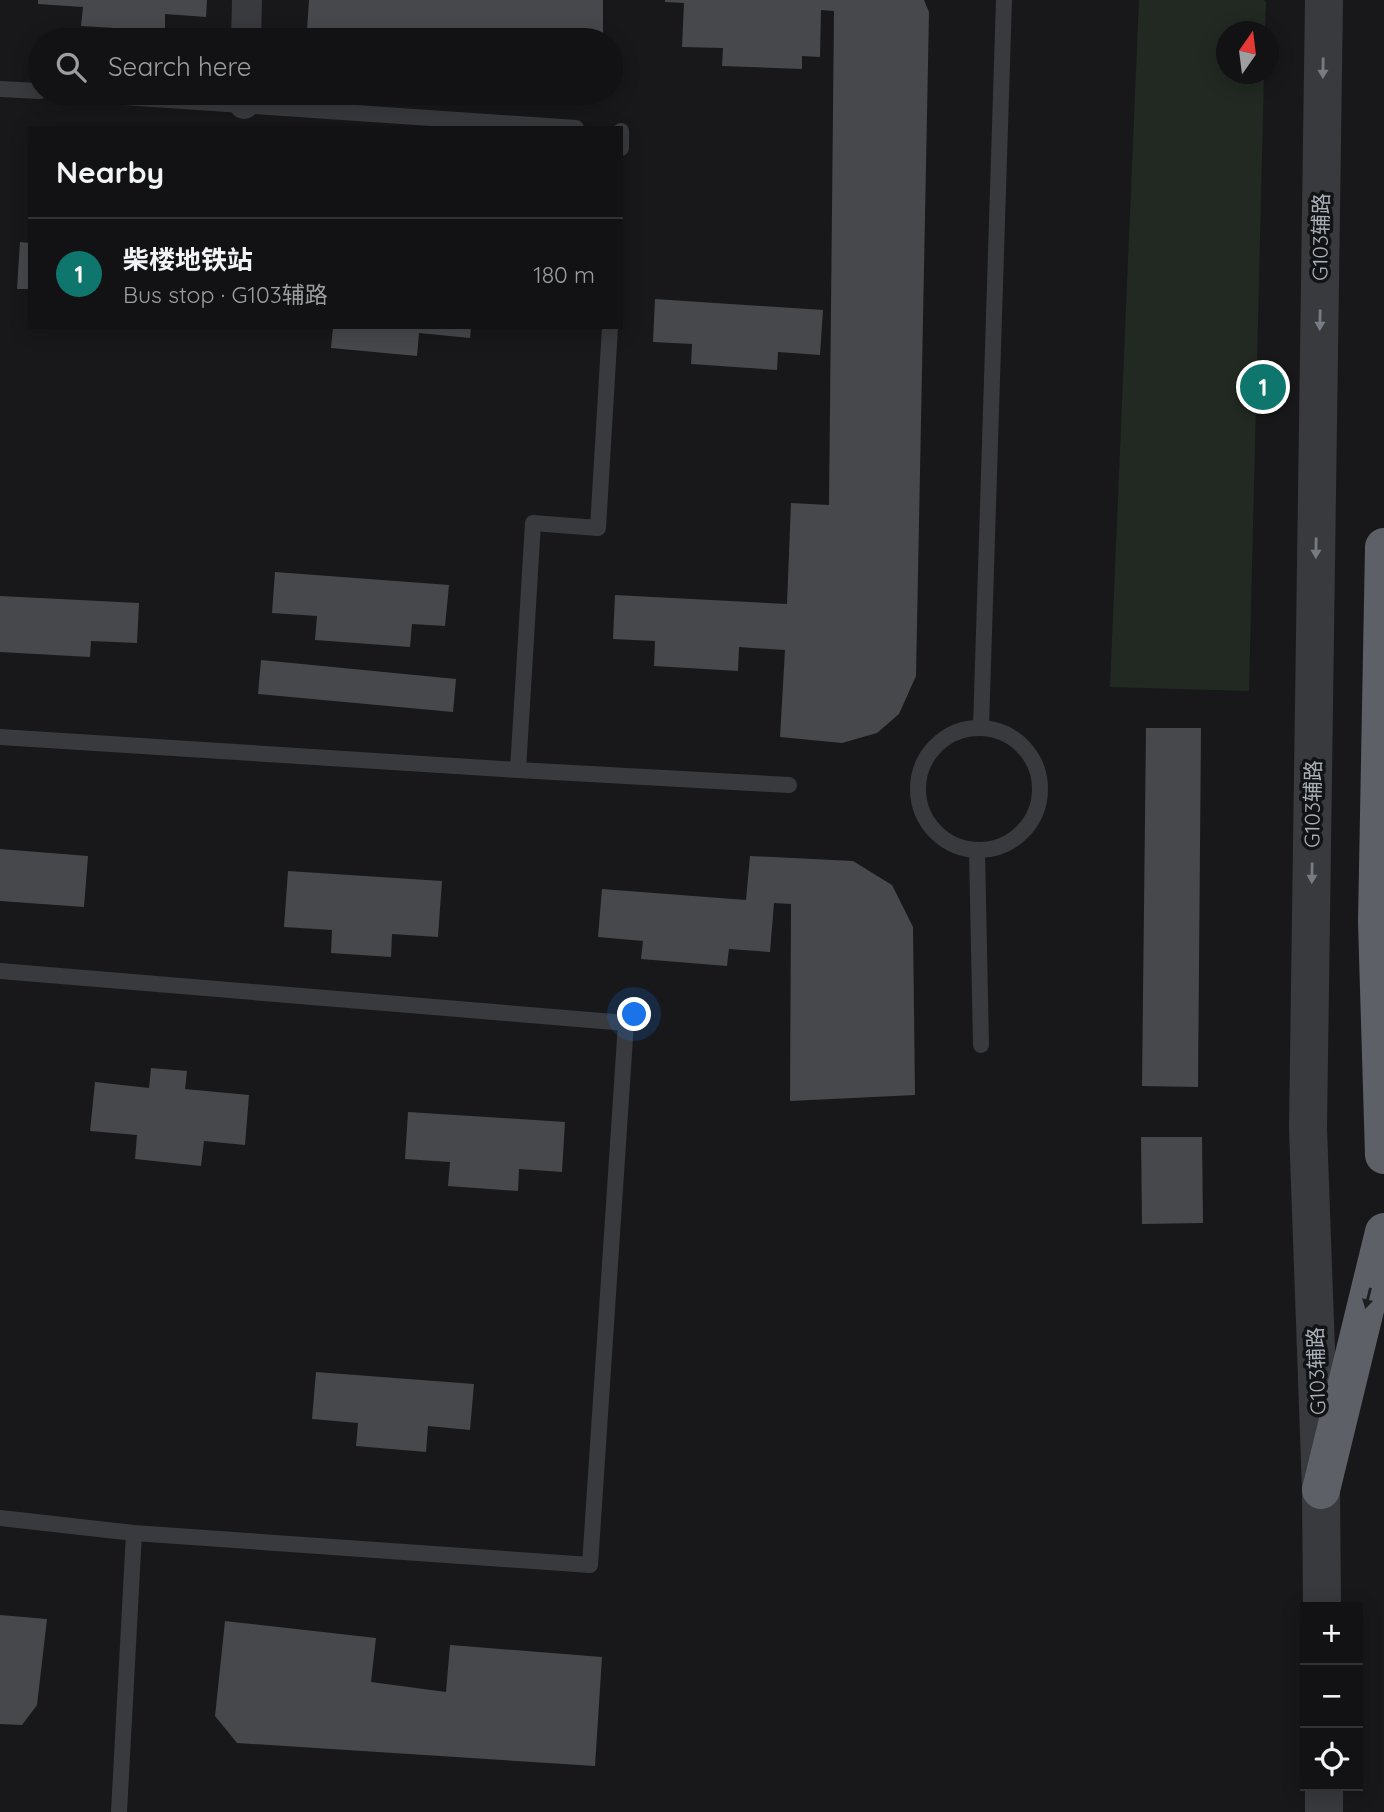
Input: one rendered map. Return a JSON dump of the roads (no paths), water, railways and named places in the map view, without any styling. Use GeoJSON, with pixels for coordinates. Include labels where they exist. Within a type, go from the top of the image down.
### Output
{"type":"FeatureCollection","features":[{"type":"Feature","properties":{"kind":"highway"},"geometry":{"type":"LineString","coordinates":[[1384,547],[1377,922],[1384,1155]]}},
{"type":"Feature","properties":{"kind":"highway"},"geometry":{"type":"LineString","coordinates":[[1321,1490],[1384,1232]]}},
{"type":"Feature","properties":{"kind":"street"},"geometry":{"type":"LineString","coordinates":[[246,28],[247,0]]}},
{"type":"Feature","properties":{"kind":"street","name":"G103辅路"},"geometry":{"type":"LineString","coordinates":[[1322,1602],[1321,1490],[1308,1128],[1324,0]]}},
{"type":"Feature","properties":{"kind":"street"},"geometry":{"type":"LineString","coordinates":[[1324,1791],[1324,1812]]}},
{"type":"Feature","properties":{"kind":"lane"},"geometry":{"type":"LineString","coordinates":[[981,727],[1004,0]]}},
{"type":"Feature","properties":{"kind":"lane"},"geometry":{"type":"LineString","coordinates":[[0,89],[28,90]]}},
{"type":"Feature","properties":{"kind":"lane"},"geometry":{"type":"LineString","coordinates":[[321,105],[554,126]]}},
{"type":"Feature","properties":{"kind":"lane"},"geometry":{"type":"LineString","coordinates":[[518,770],[533,523],[598,528],[610,329]]}},
{"type":"Feature","properties":{"kind":"lane"},"geometry":{"type":"LineString","coordinates":[[981,727],[1002,731],[1021,743],[1034,760],[1040,780],[1040,802],[1032,822],[1017,838],[998,848],[977,851],[958,847],[941,837],[928,823],[920,806],[917,787],[921,768],[930,751],[944,737],[962,729],[981,727]]}},
{"type":"Feature","properties":{"kind":"lane"},"geometry":{"type":"LineString","coordinates":[[0,737],[789,785]]}},
{"type":"Feature","properties":{"kind":"lane"},"geometry":{"type":"LineString","coordinates":[[977,851],[981,1045]]}},
{"type":"Feature","properties":{"kind":"lane"},"geometry":{"type":"LineString","coordinates":[[0,971],[626,1023],[590,1565],[134,1533],[0,1518]]}},
{"type":"Feature","properties":{"kind":"lane"},"geometry":{"type":"LineString","coordinates":[[119,1812],[134,1533]]}},
{"type":"Feature","properties":{"kind":"place","name":"柴楼地铁站"},"geometry":{"type":"Point","coordinates":[1263,387]}}]}
